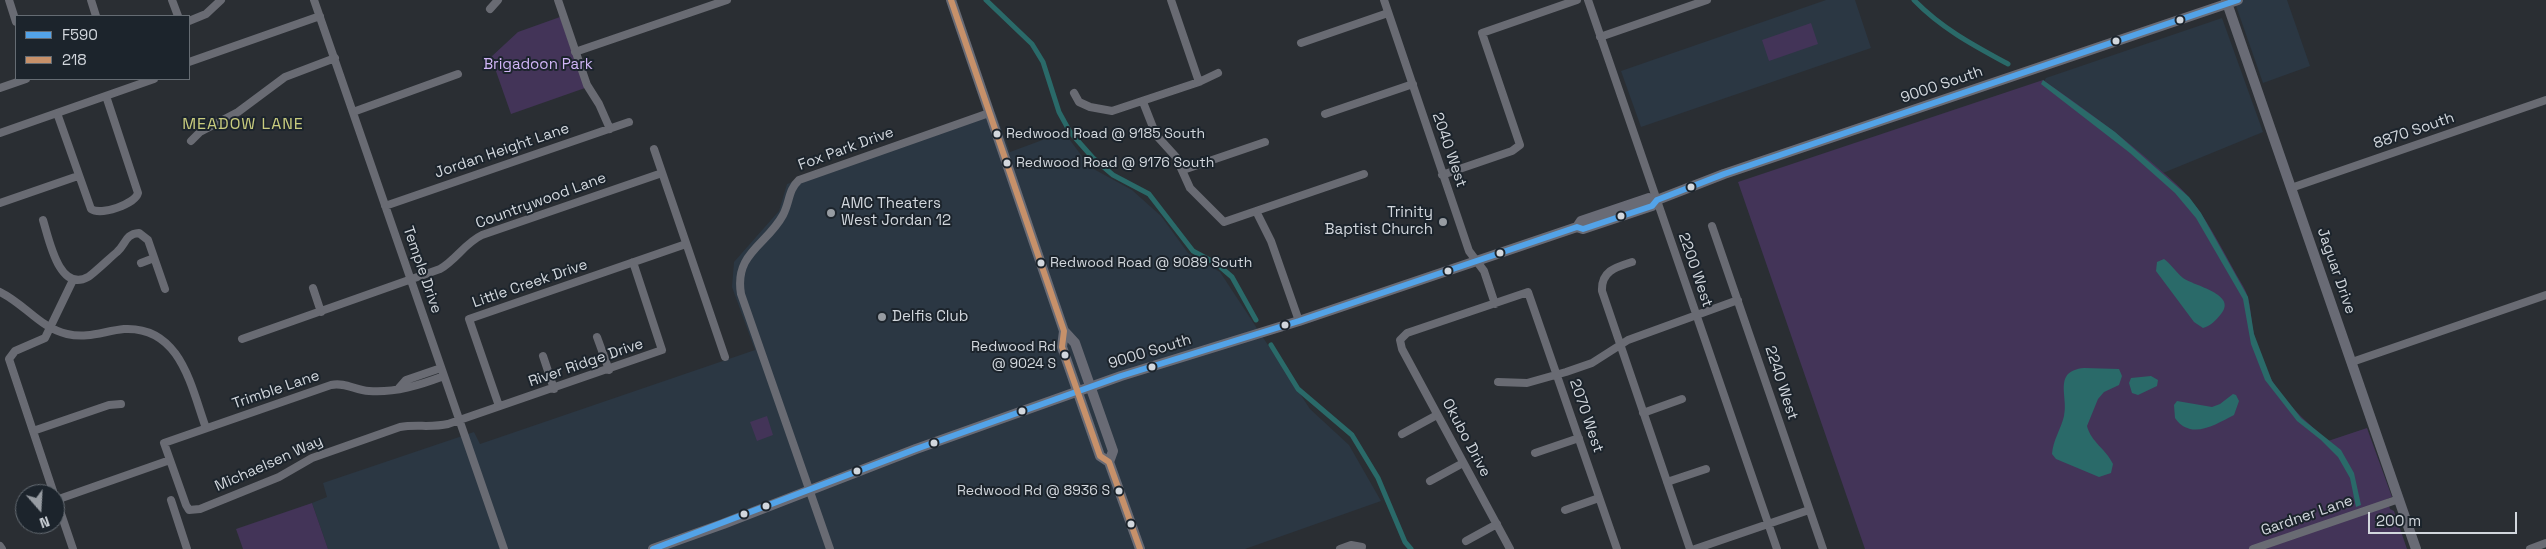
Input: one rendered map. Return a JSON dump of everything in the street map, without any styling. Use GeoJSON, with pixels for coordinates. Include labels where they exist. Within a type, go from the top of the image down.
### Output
{"type":"FeatureCollection","features":[{"type":"Feature","properties":{"kind":"main road"},"geometry":{"type":"LineString","coordinates":[[950,0],[1064,331],[1075,343],[1113,451],[1109,462]]}},
{"type":"Feature","properties":{"kind":"main road","name":"9000 South"},"geometry":{"type":"LineString","coordinates":[[652,549],[1090,387],[1299,321],[1477,261],[1577,227],[1581,221],[1588,218],[1649,198],[1657,200],[1747,166],[2227,2],[2238,0]]}},
{"type":"Feature","properties":{"kind":"main road","name":"Jaguar Drive"},"geometry":{"type":"LineString","coordinates":[[2227,2],[2416,549]]}},
{"type":"Feature","properties":{"kind":"main road"},"geometry":{"type":"LineString","coordinates":[[1064,331],[1062,348],[1077,392],[1100,456],[1109,462],[1140,549]]}},
{"type":"Feature","properties":{"kind":"street"},"geometry":{"type":"LineString","coordinates":[[9,0],[15,19]]}},
{"type":"Feature","properties":{"kind":"street"},"geometry":{"type":"LineString","coordinates":[[91,0],[96,15]]}},
{"type":"Feature","properties":{"kind":"street"},"geometry":{"type":"LineString","coordinates":[[172,0],[178,15]]}},
{"type":"Feature","properties":{"kind":"street"},"geometry":{"type":"LineString","coordinates":[[190,21],[206,14],[221,0]]}},
{"type":"Feature","properties":{"kind":"street","name":"Temple Drive"},"geometry":{"type":"LineString","coordinates":[[314,0],[504,549]]}},
{"type":"Feature","properties":{"kind":"street"},"geometry":{"type":"LineString","coordinates":[[490,9],[498,0]]}},
{"type":"Feature","properties":{"kind":"street"},"geometry":{"type":"LineString","coordinates":[[558,0],[587,85],[599,104],[610,129]]}},
{"type":"Feature","properties":{"kind":"street"},"geometry":{"type":"LineString","coordinates":[[576,52],[726,0]]}},
{"type":"Feature","properties":{"kind":"street"},"geometry":{"type":"LineString","coordinates":[[1171,0],[1199,82]]}},
{"type":"Feature","properties":{"kind":"street","name":"2040 West"},"geometry":{"type":"LineString","coordinates":[[1384,0],[1469,251],[1484,271],[1495,304]]}},
{"type":"Feature","properties":{"kind":"street"},"geometry":{"type":"LineString","coordinates":[[1442,175],[1512,151],[1520,145],[1482,33],[1577,0]]}},
{"type":"Feature","properties":{"kind":"street","name":"2200 West"},"geometry":{"type":"LineString","coordinates":[[1588,0],[1777,549]]}},
{"type":"Feature","properties":{"kind":"street"},"geometry":{"type":"LineString","coordinates":[[1600,36],[1706,0]]}},
{"type":"Feature","properties":{"kind":"street"},"geometry":{"type":"LineString","coordinates":[[1301,43],[1388,13]]}},
{"type":"Feature","properties":{"kind":"street"},"geometry":{"type":"LineString","coordinates":[[190,62],[320,16]]}},
{"type":"Feature","properties":{"kind":"street"},"geometry":{"type":"LineString","coordinates":[[191,142],[200,132],[238,112],[285,78],[335,58]]}},
{"type":"Feature","properties":{"kind":"street"},"geometry":{"type":"LineString","coordinates":[[1074,93],[1081,103],[1102,111],[1116,110],[1199,82],[1218,73]]}},
{"type":"Feature","properties":{"kind":"street"},"geometry":{"type":"LineString","coordinates":[[353,112],[458,74]]}},
{"type":"Feature","properties":{"kind":"street"},"geometry":{"type":"LineString","coordinates":[[0,88],[23,80]]}},
{"type":"Feature","properties":{"kind":"street"},"geometry":{"type":"LineString","coordinates":[[0,133],[151,80]]}},
{"type":"Feature","properties":{"kind":"street"},"geometry":{"type":"LineString","coordinates":[[1325,114],[1413,84]]}},
{"type":"Feature","properties":{"kind":"street"},"geometry":{"type":"LineString","coordinates":[[57,113],[89,206],[94,212],[102,212],[132,202],[138,192],[106,96]]}},
{"type":"Feature","properties":{"kind":"street","name":"8870 South"},"geometry":{"type":"LineString","coordinates":[[2291,188],[2546,100]]}},
{"type":"Feature","properties":{"kind":"street"},"geometry":{"type":"LineString","coordinates":[[1143,102],[1156,135],[1176,157],[1193,193],[1220,220],[1229,220],[1364,174]]}},
{"type":"Feature","properties":{"kind":"street","name":"Fox Park Drive"},"geometry":{"type":"LineString","coordinates":[[809,490],[741,294],[739,282],[746,259],[783,216],[791,189],[799,180],[989,113]]}},
{"type":"Feature","properties":{"kind":"street","name":"Jordan Height Lane"},"geometry":{"type":"LineString","coordinates":[[385,206],[629,122]]}},
{"type":"Feature","properties":{"kind":"street"},"geometry":{"type":"LineString","coordinates":[[1183,170],[1265,142]]}},
{"type":"Feature","properties":{"kind":"street"},"geometry":{"type":"LineString","coordinates":[[654,149],[725,357]]}},
{"type":"Feature","properties":{"kind":"street","name":"Countrywood Lane"},"geometry":{"type":"LineString","coordinates":[[242,339],[321,312],[446,265],[469,243],[482,235],[662,173]]}},
{"type":"Feature","properties":{"kind":"street"},"geometry":{"type":"LineString","coordinates":[[0,203],[78,176]]}},
{"type":"Feature","properties":{"kind":"street"},"geometry":{"type":"LineString","coordinates":[[1256,211],[1271,241],[1299,321]]}},
{"type":"Feature","properties":{"kind":"street"},"geometry":{"type":"LineString","coordinates":[[43,220],[60,269],[73,280]]}},
{"type":"Feature","properties":{"kind":"street","name":"2240 West"},"geometry":{"type":"LineString","coordinates":[[1712,226],[1823,549]]}},
{"type":"Feature","properties":{"kind":"street"},"geometry":{"type":"LineString","coordinates":[[73,280],[90,276],[119,250],[126,238],[136,233],[147,238],[165,289]]}},
{"type":"Feature","properties":{"kind":"street","name":"Little Creek Drive"},"geometry":{"type":"LineString","coordinates":[[498,406],[469,319],[686,244]]}},
{"type":"Feature","properties":{"kind":"street"},"geometry":{"type":"LineString","coordinates":[[141,263],[154,258]]}},
{"type":"Feature","properties":{"kind":"street","name":"River Ridge Drive"},"geometry":{"type":"LineString","coordinates":[[459,420],[554,389],[662,350],[633,262]]}},
{"type":"Feature","properties":{"kind":"street"},"geometry":{"type":"LineString","coordinates":[[1632,262],[1608,272],[1601,286],[1690,549]]}},
{"type":"Feature","properties":{"kind":"street"},"geometry":{"type":"LineString","coordinates":[[50,484],[10,365],[12,354],[17,350],[42,341],[51,328],[73,280]]}},
{"type":"Feature","properties":{"kind":"street"},"geometry":{"type":"LineString","coordinates":[[313,288],[321,312]]}},
{"type":"Feature","properties":{"kind":"street"},"geometry":{"type":"LineString","coordinates":[[0,292],[13,299],[51,328],[70,335],[82,336],[131,329],[159,338],[170,346],[182,361],[206,428]]}},
{"type":"Feature","properties":{"kind":"street","name":"2070 West"},"geometry":{"type":"LineString","coordinates":[[1495,304],[1528,292],[1617,549]]}},
{"type":"Feature","properties":{"kind":"street"},"geometry":{"type":"LineString","coordinates":[[2352,362],[2546,295]]}},
{"type":"Feature","properties":{"kind":"street"},"geometry":{"type":"LineString","coordinates":[[1498,382],[1527,383],[1592,363],[1620,345],[1738,300]]}},
{"type":"Feature","properties":{"kind":"street","name":"Okubo Drive"},"geometry":{"type":"LineString","coordinates":[[1495,304],[1407,334],[1400,340],[1402,349],[1510,549]]}},
{"type":"Feature","properties":{"kind":"street"},"geometry":{"type":"LineString","coordinates":[[597,337],[609,370]]}},
{"type":"Feature","properties":{"kind":"street"},"geometry":{"type":"LineString","coordinates":[[543,356],[554,389]]}},
{"type":"Feature","properties":{"kind":"street","name":"Trimble Lane"},"geometry":{"type":"LineString","coordinates":[[399,388],[406,380],[441,368]]}},
{"type":"Feature","properties":{"kind":"street","name":"Trimble Lane"},"geometry":{"type":"LineString","coordinates":[[164,443],[336,384],[370,391],[399,388],[409,389],[444,376]]}},
{"type":"Feature","properties":{"kind":"street"},"geometry":{"type":"LineString","coordinates":[[1643,413],[1682,399]]}},
{"type":"Feature","properties":{"kind":"street"},"geometry":{"type":"LineString","coordinates":[[32,431],[109,405],[121,404]]}},
{"type":"Feature","properties":{"kind":"street"},"geometry":{"type":"LineString","coordinates":[[1402,434],[1437,415]]}},
{"type":"Feature","properties":{"kind":"street","name":"Michaelsen Way"},"geometry":{"type":"LineString","coordinates":[[164,443],[186,505],[189,510],[196,510],[279,477],[312,458],[391,430],[407,426],[432,427],[459,420]]}},
{"type":"Feature","properties":{"kind":"street"},"geometry":{"type":"LineString","coordinates":[[1535,453],[1578,438]]}},
{"type":"Feature","properties":{"kind":"street"},"geometry":{"type":"LineString","coordinates":[[65,494],[170,460]]}},
{"type":"Feature","properties":{"kind":"street"},"geometry":{"type":"LineString","coordinates":[[1430,481],[1463,463]]}},
{"type":"Feature","properties":{"kind":"street"},"geometry":{"type":"LineString","coordinates":[[1667,482],[1706,469]]}},
{"type":"Feature","properties":{"kind":"street"},"geometry":{"type":"LineString","coordinates":[[809,490],[830,549]]}},
{"type":"Feature","properties":{"kind":"street"},"geometry":{"type":"LineString","coordinates":[[1565,510],[1599,498]]}},
{"type":"Feature","properties":{"kind":"street","name":"Gardner Lane"},"geometry":{"type":"LineString","coordinates":[[2253,549],[2399,499]]}},
{"type":"Feature","properties":{"kind":"street"},"geometry":{"type":"LineString","coordinates":[[171,500],[188,549]]}},
{"type":"Feature","properties":{"kind":"street"},"geometry":{"type":"LineString","coordinates":[[1695,549],[1810,510]]}},
{"type":"Feature","properties":{"kind":"street"},"geometry":{"type":"LineString","coordinates":[[1466,541],[1497,524]]}},
{"type":"Feature","properties":{"kind":"street"},"geometry":{"type":"LineString","coordinates":[[65,526],[73,549]]}},
{"type":"Feature","properties":{"kind":"street"},"geometry":{"type":"LineString","coordinates":[[2530,549],[2546,544]]}},
{"type":"Feature","properties":{"kind":"street"},"geometry":{"type":"LineString","coordinates":[[1340,549],[1351,545],[1362,547]]}},
{"type":"Feature","properties":{"kind":"shaded area"},"geometry":{"type":"Polygon","coordinates":[[[1826,0],[1855,0],[1871,48],[1641,127],[1621,71],[1826,0]]]}},
{"type":"Feature","properties":{"kind":"shaded area"},"geometry":{"type":"Polygon","coordinates":[[[2234,0],[2287,0],[2310,66],[2263,83],[2234,0]]]}},
{"type":"Feature","properties":{"kind":"shaded area"},"geometry":{"type":"Polygon","coordinates":[[[2222,18],[2263,132],[2163,173],[2043,83],[2046,78],[2222,18]]]}},
{"type":"Feature","properties":{"kind":"shaded area"},"geometry":{"type":"Polygon","coordinates":[[[995,112],[1010,152],[1064,132],[1090,167],[1132,190],[1161,216],[1188,253],[1220,272],[1310,409],[1349,445],[1381,501],[1245,549],[328,549],[312,503],[327,497],[323,483],[474,432],[480,444],[755,350],[732,287],[734,262],[779,211],[787,184],[995,112]]]}},
{"type":"Feature","properties":{"kind":"green space","name":"Brigadoon Park"},"geometry":{"type":"Polygon","coordinates":[[[560,17],[585,88],[511,114],[491,57],[518,32],[560,17]]]}},
{"type":"Feature","properties":{"kind":"green space"},"geometry":{"type":"Polygon","coordinates":[[[1811,23],[1818,44],[1769,61],[1762,40],[1811,23]]]}},
{"type":"Feature","properties":{"kind":"green space"},"geometry":{"type":"Polygon","coordinates":[[[2043,80],[2143,155],[2179,186],[2198,209],[2212,230],[2246,292],[2259,352],[2273,382],[2282,395],[2328,441],[2367,428],[2392,497],[2387,499],[2390,509],[2394,511],[2407,549],[1865,549],[1738,182],[2043,80]]]}},
{"type":"Feature","properties":{"kind":"green space"},"geometry":{"type":"Polygon","coordinates":[[[767,416],[773,435],[757,441],[750,422],[767,416]]]}},
{"type":"Feature","properties":{"kind":"green space"},"geometry":{"type":"Polygon","coordinates":[[[312,503],[328,549],[243,549],[236,529],[312,503]]]}},
{"type":"Feature","properties":{"kind":"water"},"geometry":{"type":"Polygon","coordinates":[[[2043,80],[2115,132],[2189,197],[2201,213],[2248,297],[2254,334],[2272,381],[2301,418],[2341,450],[2354,473],[2361,505],[2356,507],[2350,478],[2338,457],[2321,440],[2297,421],[2265,380],[2251,344],[2243,299],[2196,218],[2175,193],[2130,153],[2041,84],[2043,80]]]}},
{"type":"Feature","properties":{"kind":"water"},"geometry":{"type":"Polygon","coordinates":[[[2164,259],[2183,278],[2212,292],[2224,301],[2225,307],[2215,321],[2203,328],[2194,322],[2156,271],[2157,262],[2164,259]]]}},
{"type":"Feature","properties":{"kind":"water"},"geometry":{"type":"Polygon","coordinates":[[[2084,368],[2119,369],[2122,376],[2119,385],[2104,392],[2098,399],[2087,426],[2092,437],[2113,464],[2111,473],[2099,477],[2056,459],[2052,454],[2064,416],[2065,379],[2074,370],[2084,368]]]}},
{"type":"Feature","properties":{"kind":"water"},"geometry":{"type":"Polygon","coordinates":[[[2151,376],[2158,380],[2157,386],[2138,395],[2132,393],[2129,383],[2131,378],[2151,376]]]}},
{"type":"Feature","properties":{"kind":"water"},"geometry":{"type":"Polygon","coordinates":[[[2233,394],[2236,395],[2239,401],[2234,415],[2212,426],[2196,430],[2181,425],[2175,418],[2174,405],[2177,401],[2212,407],[2220,404],[2233,394]]]}},
{"type":"Feature","properties":{"kind":"waterway"},"geometry":{"type":"LineString","coordinates":[[986,0],[1032,44],[1043,62],[1059,112],[1070,132],[1093,158],[1113,175],[1149,194],[1193,251],[1217,264],[1232,277],[1256,320]]}},
{"type":"Feature","properties":{"kind":"waterway"},"geometry":{"type":"LineString","coordinates":[[1914,0],[1946,28],[2008,64]]}},
{"type":"Feature","properties":{"kind":"waterway"},"geometry":{"type":"LineString","coordinates":[[1271,345],[1298,389],[1352,435],[1378,478],[1405,542],[1411,549]]}},
{"type":"Feature","properties":{"kind":"transit line","name":"218"},"geometry":{"type":"LineString","coordinates":[[951,0],[1064,331],[1062,347],[1100,456],[1109,462],[1140,549]]}},
{"type":"Feature","properties":{"kind":"transit line","name":"F590"},"geometry":{"type":"LineString","coordinates":[[653,549],[916,449],[1121,376],[1299,321],[1577,227],[1583,229],[1652,206],[1657,200],[1724,174],[2238,0]]}},
{"type":"Feature","properties":{"kind":"place","name":"Redwood Road @ 9185 South"},"geometry":{"type":"Point","coordinates":[997,134]}},
{"type":"Feature","properties":{"kind":"place","name":"Redwood Road @ 9176 South"},"geometry":{"type":"Point","coordinates":[1007,163]}},
{"type":"Feature","properties":{"kind":"place","name":"AMC Theaters West Jordan 12"},"geometry":{"type":"Point","coordinates":[831,213]}},
{"type":"Feature","properties":{"kind":"place","name":"Trinity Baptist Church"},"geometry":{"type":"Point","coordinates":[1443,222]}},
{"type":"Feature","properties":{"kind":"place","name":"Redwood Road @ 9089 South"},"geometry":{"type":"Point","coordinates":[1041,263]}},
{"type":"Feature","properties":{"kind":"place","name":"Delfis Club"},"geometry":{"type":"Point","coordinates":[882,317]}},
{"type":"Feature","properties":{"kind":"place","name":"Redwood Rd @ 9024 S"},"geometry":{"type":"Point","coordinates":[1065,355]}},
{"type":"Feature","properties":{"kind":"place","name":"Redwood Rd @ 8936 S"},"geometry":{"type":"Point","coordinates":[1119,491]}},
{"type":"Feature","properties":{"kind":"district","name":"MEADOW LANE"},"geometry":{"type":"Point","coordinates":[243,125]}}]}
